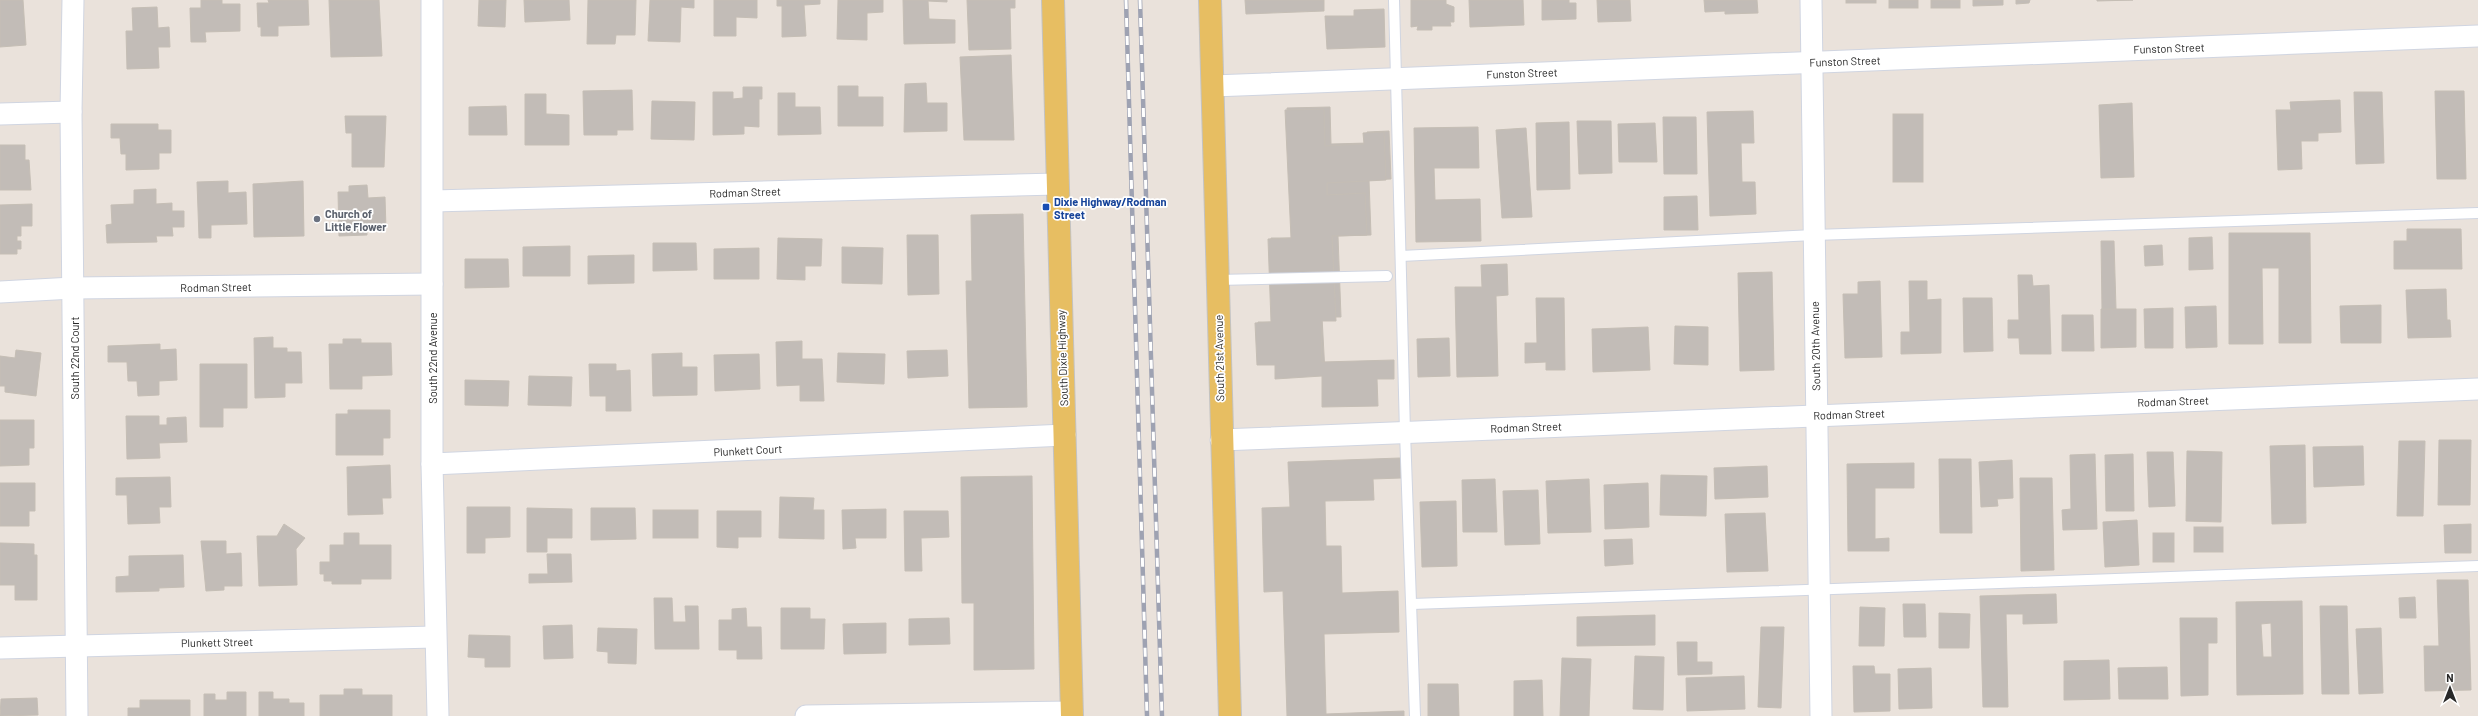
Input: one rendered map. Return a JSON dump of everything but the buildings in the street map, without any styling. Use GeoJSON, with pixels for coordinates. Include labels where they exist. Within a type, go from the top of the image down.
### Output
{"type":"FeatureCollection","features":[{"type":"Feature","properties":{"kind":"main road","name":"South Dixie Highway"},"geometry":{"type":"LineString","coordinates":[[1053,0],[1072,714]]}},
{"type":"Feature","properties":{"kind":"main road","name":"South 21st Avenue"},"geometry":{"type":"LineString","coordinates":[[1210,0],[1221,440],[1230,716]]}},
{"type":"Feature","properties":{"kind":"street","name":"South 22nd Court"},"geometry":{"type":"LineString","coordinates":[[73,0],[71,112],[77,716]]}},
{"type":"Feature","properties":{"kind":"street","name":"South 22nd Avenue"},"geometry":{"type":"LineString","coordinates":[[432,0],[432,464],[434,637],[438,716]]}},
{"type":"Feature","properties":{"kind":"street","name":"South 20th Avenue"},"geometry":{"type":"LineString","coordinates":[[1811,0],[1821,716]]}},
{"type":"Feature","properties":{"kind":"street","name":"Funston Street"},"geometry":{"type":"LineString","coordinates":[[1213,86],[2478,36]]}},
{"type":"Feature","properties":{"kind":"street"},"geometry":{"type":"LineString","coordinates":[[0,114],[71,112]]}},
{"type":"Feature","properties":{"kind":"street","name":"Rodman Street"},"geometry":{"type":"LineString","coordinates":[[433,201],[1057,184]]}},
{"type":"Feature","properties":{"kind":"street","name":"Rodman Street"},"geometry":{"type":"LineString","coordinates":[[0,292],[73,288],[432,284]]}},
{"type":"Feature","properties":{"kind":"street","name":"Rodman Street"},"geometry":{"type":"LineString","coordinates":[[1221,440],[2478,389]]}},
{"type":"Feature","properties":{"kind":"street","name":"Plunkett Court"},"geometry":{"type":"LineString","coordinates":[[432,464],[1065,435]]}},
{"type":"Feature","properties":{"kind":"street","name":"Plunkett Street"},"geometry":{"type":"LineString","coordinates":[[0,648],[434,637]]}},
{"type":"Feature","properties":{"kind":"street"},"geometry":{"type":"LineString","coordinates":[[806,716],[1072,714]]}},
{"type":"Feature","properties":{"kind":"lane"},"geometry":{"type":"LineString","coordinates":[[1394,0],[1405,432],[1415,716]]}},
{"type":"Feature","properties":{"kind":"lane"},"geometry":{"type":"LineString","coordinates":[[1400,256],[1814,235],[2478,213]]}},
{"type":"Feature","properties":{"kind":"lane"},"geometry":{"type":"LineString","coordinates":[[1217,280],[1387,276]]}},
{"type":"Feature","properties":{"kind":"lane"},"geometry":{"type":"LineString","coordinates":[[1412,604],[2478,566]]}},
{"type":"Feature","properties":{"kind":"railway"},"geometry":{"type":"LineString","coordinates":[[1126,0],[1147,716]]}},
{"type":"Feature","properties":{"kind":"railway"},"geometry":{"type":"LineString","coordinates":[[1140,0],[1162,716]]}},
{"type":"Feature","properties":{"kind":"place","name":"Dixie Highway/Rodman Street"},"geometry":{"type":"Point","coordinates":[1046,207]}},
{"type":"Feature","properties":{"kind":"place","name":"Church of Little Flower"},"geometry":{"type":"Point","coordinates":[317,219]}}]}
